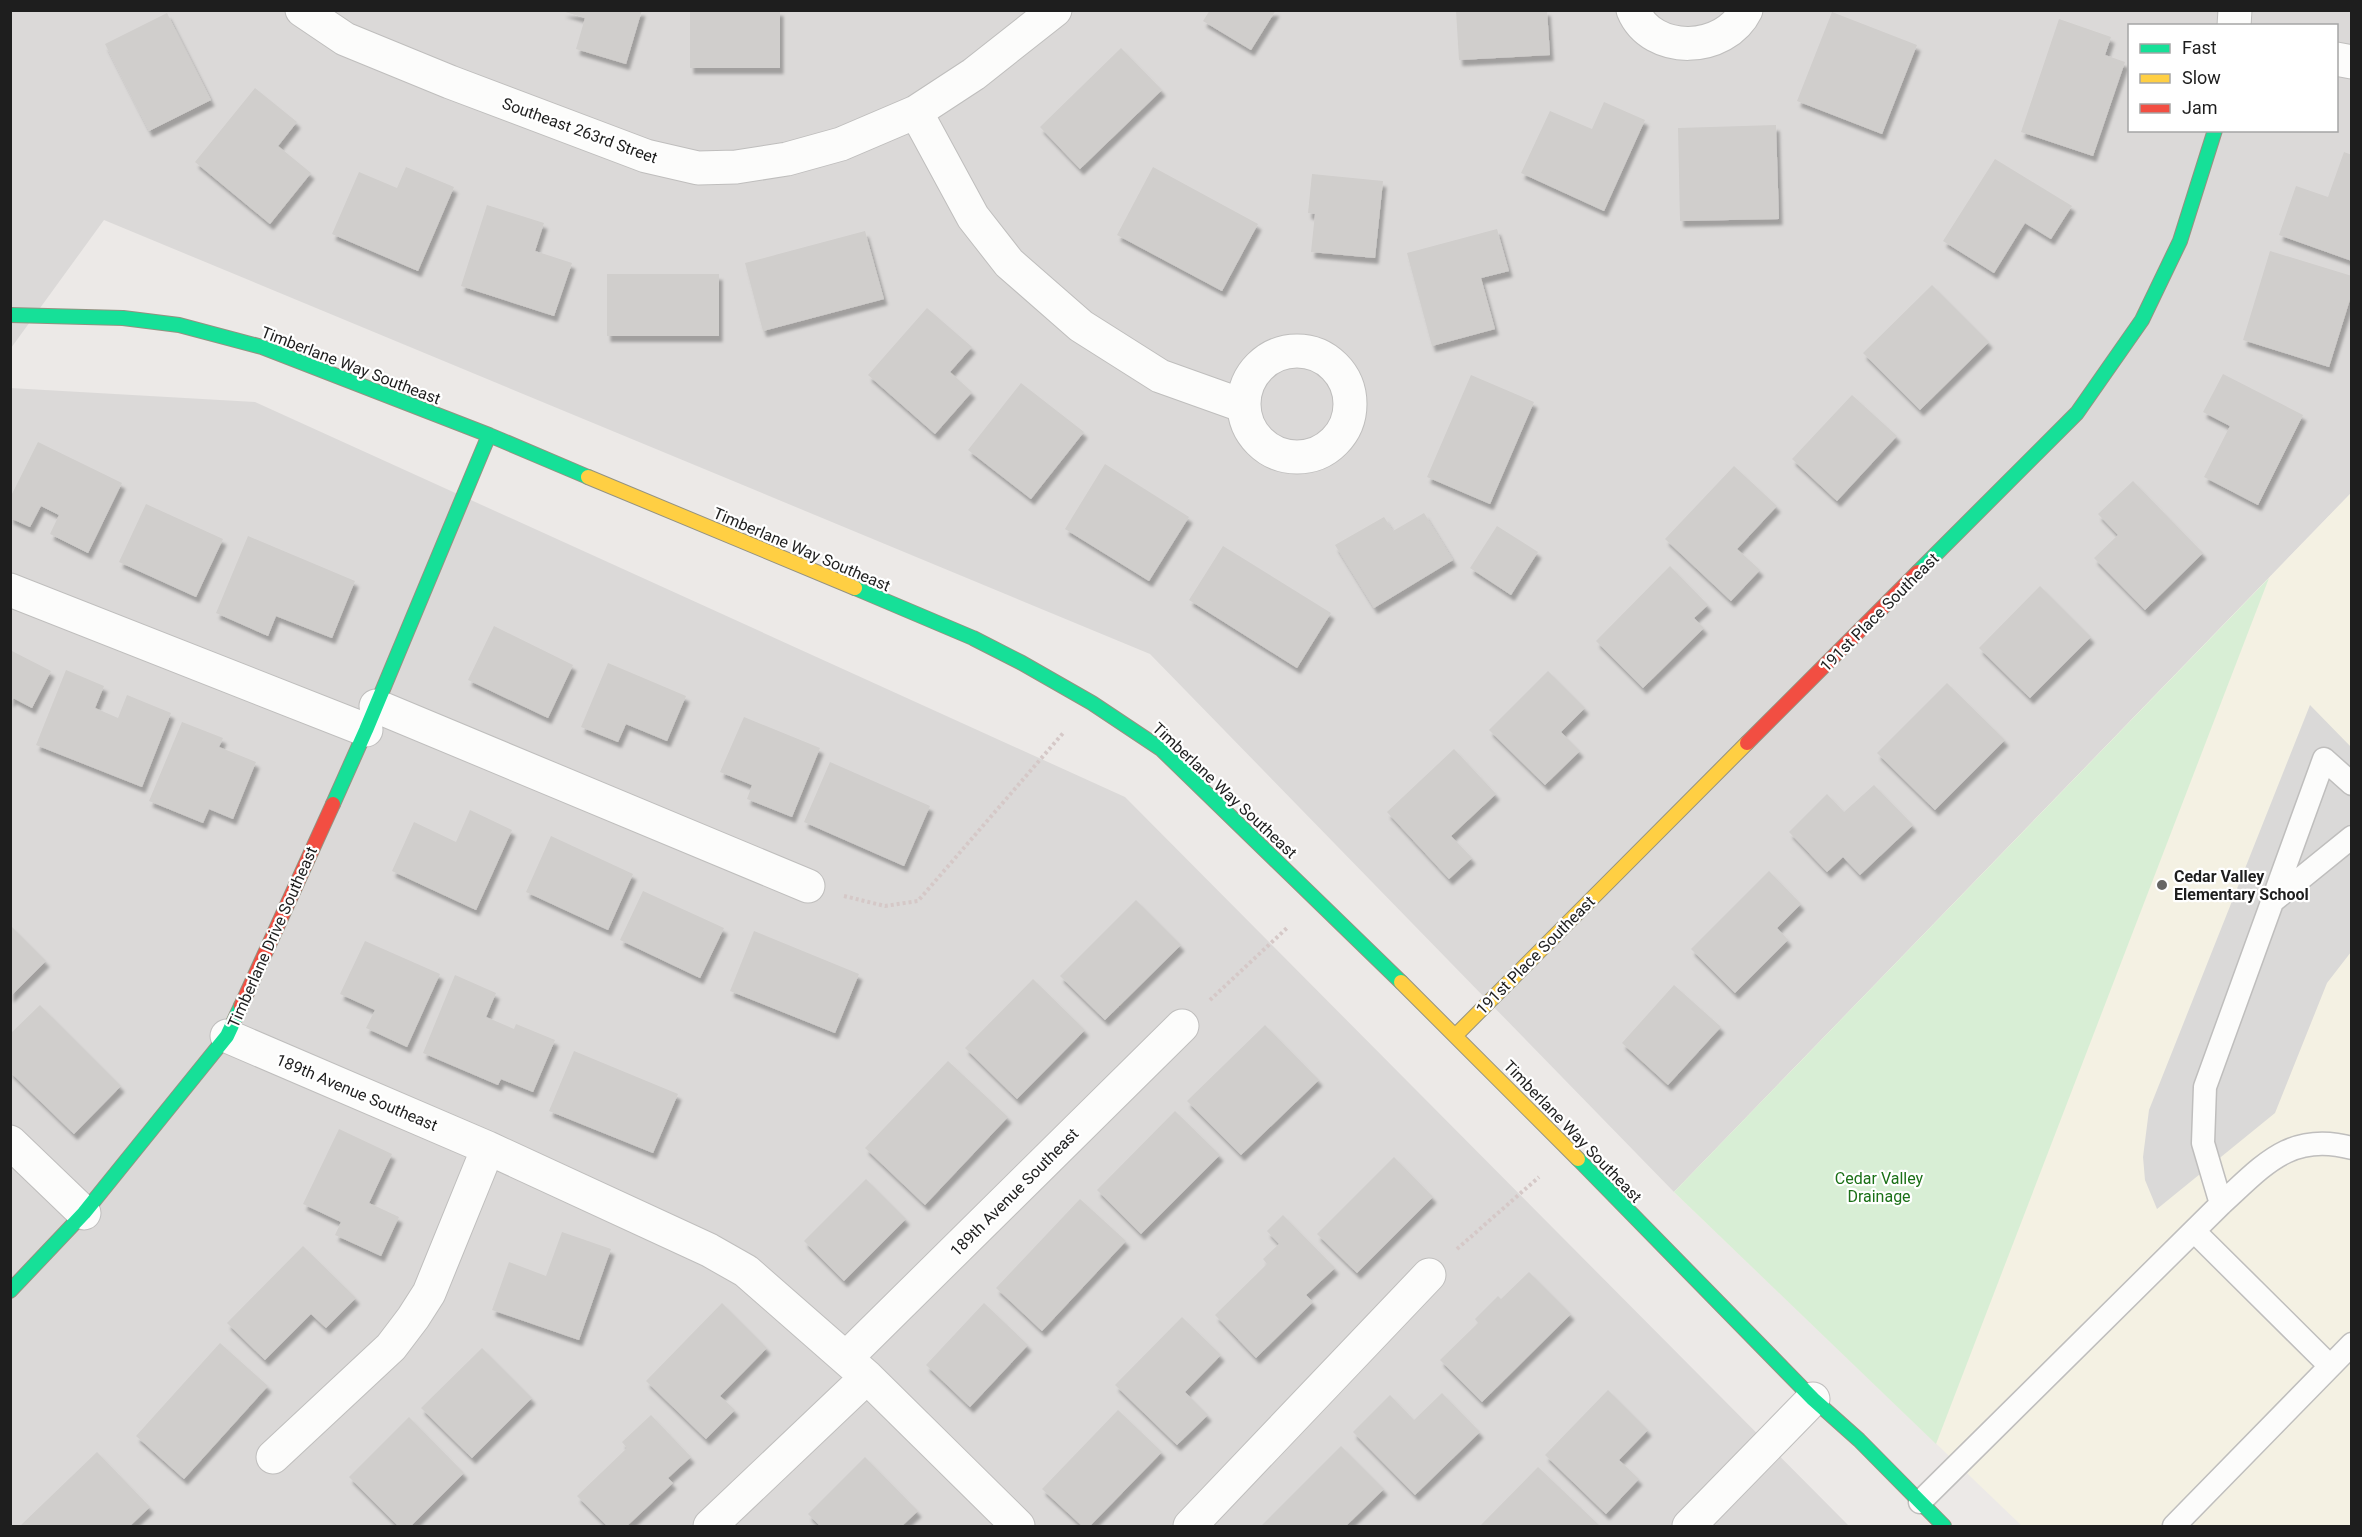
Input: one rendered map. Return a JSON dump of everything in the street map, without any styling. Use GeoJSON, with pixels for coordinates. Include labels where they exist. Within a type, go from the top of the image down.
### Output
{"type":"FeatureCollection","features":[{"type":"Feature","properties":{"kind":"street","name":"Southeast 263rd Street"},"geometry":{"type":"LineString","coordinates":[[302,10],[345,39],[450,82],[646,156],[698,168],[736,167],[787,159],[841,144],[916,112],[974,74],[1055,10]]}},
{"type":"Feature","properties":{"kind":"street"},"geometry":{"type":"LineString","coordinates":[[1633,10],[1649,30],[1668,41],[1689,45],[1709,42],[1728,32],[1746,10]]}},
{"type":"Feature","properties":{"kind":"street"},"geometry":{"type":"LineString","coordinates":[[916,112],[973,217],[1009,264],[1081,326],[1160,376],[1244,406]]}},
{"type":"Feature","properties":{"kind":"street","name":"191st Place Southeast"},"geometry":{"type":"LineString","coordinates":[[1456,1035],[2077,413],[2142,321],[2180,241],[2214,132]]}},
{"type":"Feature","properties":{"kind":"street","name":"Timberlane Way Southeast"},"geometry":{"type":"LineString","coordinates":[[10,315],[123,318],[179,325],[262,347],[489,435],[973,638],[1043,673],[1124,723],[1161,749],[1456,1035],[1813,1399],[1859,1440],[1944,1527]]}},
{"type":"Feature","properties":{"kind":"street","name":"Timberlane Drive Southeast"},"geometry":{"type":"LineString","coordinates":[[10,1291],[84,1213],[227,1036],[371,718],[489,435]]}},
{"type":"Feature","properties":{"kind":"street"},"geometry":{"type":"LineString","coordinates":[[10,590],[371,718],[808,886]]}},
{"type":"Feature","properties":{"kind":"street","name":"189th Avenue Southeast"},"geometry":{"type":"LineString","coordinates":[[710,1527],[857,1367],[1182,1026]]}},
{"type":"Feature","properties":{"kind":"street","name":"189th Avenue Southeast"},"geometry":{"type":"LineString","coordinates":[[227,1036],[488,1148],[709,1250],[736,1266],[779,1298],[857,1367],[1018,1527]]}},
{"type":"Feature","properties":{"kind":"street"},"geometry":{"type":"LineString","coordinates":[[10,1142],[84,1213]]}},
{"type":"Feature","properties":{"kind":"street"},"geometry":{"type":"LineString","coordinates":[[273,1457],[391,1347],[413,1318],[429,1293],[488,1148]]}},
{"type":"Feature","properties":{"kind":"street"},"geometry":{"type":"LineString","coordinates":[[1190,1527],[1429,1275]]}},
{"type":"Feature","properties":{"kind":"street"},"geometry":{"type":"LineString","coordinates":[[1689,1527],[1813,1399]]}},
{"type":"Feature","properties":{"kind":"lane"},"geometry":{"type":"LineString","coordinates":[[2221,1204],[2203,1143],[2205,1087],[2324,759],[2352,784]]}},
{"type":"Feature","properties":{"kind":"lane"},"geometry":{"type":"LineString","coordinates":[[2272,902],[2352,837]]}},
{"type":"Feature","properties":{"kind":"lane"},"geometry":{"type":"LineString","coordinates":[[1920,1502],[2221,1204],[2272,1158],[2291,1148],[2316,1144],[2352,1148]]}},
{"type":"Feature","properties":{"kind":"lane"},"geometry":{"type":"LineString","coordinates":[[2194,1231],[2330,1366]]}},
{"type":"Feature","properties":{"kind":"lane"},"geometry":{"type":"LineString","coordinates":[[2174,1527],[2352,1344]]}},
{"type":"Feature","properties":{"kind":"path"},"geometry":{"type":"LineString","coordinates":[[808,886],[885,906],[918,901],[1090,702]]}},
{"type":"Feature","properties":{"kind":"path"},"geometry":{"type":"LineString","coordinates":[[1182,1026],[1317,900]]}},
{"type":"Feature","properties":{"kind":"path"},"geometry":{"type":"LineString","coordinates":[[1429,1275],[1569,1150]]}},
{"type":"Feature","properties":{"kind":"shaded area"},"geometry":{"type":"Polygon","coordinates":[[[11,11],[2351,11],[2351,493],[1674,1192],[1150,654],[104,220],[11,348],[11,11]]]}},
{"type":"Feature","properties":{"kind":"shaded area"},"geometry":{"type":"Polygon","coordinates":[[[10,388],[255,402],[1125,797],[1849,1526],[11,1526],[10,388]]]}},
{"type":"Feature","properties":{"kind":"shaded area","name":"Cedar Valley Elementary School"},"geometry":{"type":"Polygon","coordinates":[[[2351,493],[2351,1526],[2022,1526],[1674,1192],[2351,493]]]}},
{"type":"Feature","properties":{"kind":"shaded area"},"geometry":{"type":"Polygon","coordinates":[[[2310,705],[2351,747],[2351,952],[2327,983],[2275,1113],[2157,1209],[2145,1180],[2143,1157],[2149,1110],[2310,705]]]}},
{"type":"Feature","properties":{"kind":"green space","name":"Cedar Valley Drainage"},"geometry":{"type":"Polygon","coordinates":[[[2269,578],[1936,1444],[1674,1192],[2269,578]]]}},
{"type":"Feature","properties":{"kind":"building"},"geometry":{"type":"Polygon","coordinates":[[[642,10],[626,64],[576,49],[585,18],[562,11],[642,10]]]}},
{"type":"Feature","properties":{"kind":"building"},"geometry":{"type":"Polygon","coordinates":[[[690,10],[780,10],[780,68],[690,68],[690,10]]]}},
{"type":"Feature","properties":{"kind":"building"},"geometry":{"type":"Polygon","coordinates":[[[1210,10],[1276,10],[1251,50],[1203,21],[1210,10]]]}},
{"type":"Feature","properties":{"kind":"building"},"geometry":{"type":"Polygon","coordinates":[[[1456,10],[1547,10],[1550,55],[1459,60],[1456,10]]]}},
{"type":"Feature","properties":{"kind":"building"},"geometry":{"type":"Polygon","coordinates":[[[1832,12],[1917,45],[1882,134],[1797,101],[1832,12]]]}},
{"type":"Feature","properties":{"kind":"building"},"geometry":{"type":"Polygon","coordinates":[[[167,13],[211,100],[149,131],[105,44],[167,13]]]}},
{"type":"Feature","properties":{"kind":"building"},"geometry":{"type":"Polygon","coordinates":[[[2059,19],[2111,37],[2105,55],[2125,62],[2093,156],[2021,132],[2059,19]]]}},
{"type":"Feature","properties":{"kind":"building"},"geometry":{"type":"Polygon","coordinates":[[[1121,48],[1162,90],[1080,169],[1040,127],[1121,48]]]}},
{"type":"Feature","properties":{"kind":"building"},"geometry":{"type":"Polygon","coordinates":[[[255,88],[297,122],[278,146],[311,173],[270,224],[195,162],[255,88]]]}},
{"type":"Feature","properties":{"kind":"building"},"geometry":{"type":"Polygon","coordinates":[[[1604,102],[1645,120],[1604,211],[1521,173],[1550,111],[1592,129],[1604,102]]]}},
{"type":"Feature","properties":{"kind":"building"},"geometry":{"type":"Polygon","coordinates":[[[1776,125],[1779,219],[1680,221],[1678,128],[1776,125]]]}},
{"type":"Feature","properties":{"kind":"building"},"geometry":{"type":"Polygon","coordinates":[[[2344,152],[2352,155],[2352,261],[2279,235],[2296,186],[2328,197],[2344,152]]]}},
{"type":"Feature","properties":{"kind":"building"},"geometry":{"type":"Polygon","coordinates":[[[1995,159],[2072,206],[2051,239],[2025,223],[1994,273],[1943,241],[1995,159]]]}},
{"type":"Feature","properties":{"kind":"building"},"geometry":{"type":"Polygon","coordinates":[[[406,167],[454,187],[418,271],[332,234],[359,172],[397,188],[406,167]]]}},
{"type":"Feature","properties":{"kind":"building"},"geometry":{"type":"Polygon","coordinates":[[[1153,167],[1258,224],[1222,291],[1117,235],[1153,167]]]}},
{"type":"Feature","properties":{"kind":"building"},"geometry":{"type":"Polygon","coordinates":[[[1312,174],[1383,181],[1375,258],[1311,252],[1315,214],[1308,213],[1312,174]]]}},
{"type":"Feature","properties":{"kind":"building"},"geometry":{"type":"Polygon","coordinates":[[[487,205],[544,223],[535,251],[572,263],[554,316],[461,286],[487,205]]]}},
{"type":"Feature","properties":{"kind":"building"},"geometry":{"type":"Polygon","coordinates":[[[1497,229],[1509,271],[1481,278],[1495,329],[1432,346],[1407,253],[1497,229]]]}},
{"type":"Feature","properties":{"kind":"building"},"geometry":{"type":"Polygon","coordinates":[[[865,231],[884,299],[763,331],[745,263],[865,231]]]}},
{"type":"Feature","properties":{"kind":"building"},"geometry":{"type":"Polygon","coordinates":[[[2270,251],[2352,276],[2352,293],[2329,367],[2243,340],[2270,251]]]}},
{"type":"Feature","properties":{"kind":"building"},"geometry":{"type":"Polygon","coordinates":[[[607,274],[719,274],[719,336],[607,336],[607,274]]]}},
{"type":"Feature","properties":{"kind":"building"},"geometry":{"type":"Polygon","coordinates":[[[1932,285],[1989,342],[1920,410],[1863,353],[1932,285]]]}},
{"type":"Feature","properties":{"kind":"building"},"geometry":{"type":"Polygon","coordinates":[[[927,308],[972,347],[950,372],[972,392],[935,434],[868,375],[927,308]]]}},
{"type":"Feature","properties":{"kind":"building"},"geometry":{"type":"Polygon","coordinates":[[[2223,374],[2303,415],[2258,505],[2204,477],[2230,426],[2203,412],[2223,374]]]}},
{"type":"Feature","properties":{"kind":"building"},"geometry":{"type":"Polygon","coordinates":[[[1471,375],[1534,402],[1490,504],[1427,477],[1471,375]]]}},
{"type":"Feature","properties":{"kind":"building"},"geometry":{"type":"Polygon","coordinates":[[[1021,383],[1084,432],[1031,499],[968,450],[1021,383]]]}},
{"type":"Feature","properties":{"kind":"building"},"geometry":{"type":"Polygon","coordinates":[[[1852,395],[1897,436],[1837,501],[1792,459],[1852,395]]]}},
{"type":"Feature","properties":{"kind":"building"},"geometry":{"type":"Polygon","coordinates":[[[38,442],[122,483],[88,553],[50,534],[59,515],[41,506],[30,527],[10,518],[10,498],[38,442]]]}},
{"type":"Feature","properties":{"kind":"building"},"geometry":{"type":"Polygon","coordinates":[[[1105,464],[1189,517],[1149,581],[1065,529],[1105,464]]]}},
{"type":"Feature","properties":{"kind":"building"},"geometry":{"type":"Polygon","coordinates":[[[1734,466],[1777,506],[1737,549],[1760,570],[1731,601],[1665,539],[1734,466]]]}},
{"type":"Feature","properties":{"kind":"building"},"geometry":{"type":"Polygon","coordinates":[[[2133,481],[2203,553],[2145,610],[2094,558],[2118,535],[2098,514],[2133,481]]]}},
{"type":"Feature","properties":{"kind":"building"},"geometry":{"type":"Polygon","coordinates":[[[146,504],[223,539],[196,597],[119,562],[146,504]]]}},
{"type":"Feature","properties":{"kind":"building"},"geometry":{"type":"Polygon","coordinates":[[[1424,513],[1453,560],[1374,608],[1335,545],[1384,517],[1393,531],[1424,513]]]}},
{"type":"Feature","properties":{"kind":"building"},"geometry":{"type":"Polygon","coordinates":[[[1497,526],[1538,552],[1511,595],[1470,568],[1497,526]]]}},
{"type":"Feature","properties":{"kind":"building"},"geometry":{"type":"Polygon","coordinates":[[[248,536],[355,581],[332,638],[276,616],[268,636],[216,613],[248,536]]]}},
{"type":"Feature","properties":{"kind":"building"},"geometry":{"type":"Polygon","coordinates":[[[1223,546],[1331,613],[1297,668],[1189,600],[1223,546]]]}},
{"type":"Feature","properties":{"kind":"building"},"geometry":{"type":"Polygon","coordinates":[[[1670,566],[1708,605],[1694,618],[1704,628],[1643,688],[1596,641],[1670,566]]]}},
{"type":"Feature","properties":{"kind":"building"},"geometry":{"type":"Polygon","coordinates":[[[2040,586],[2091,637],[2030,698],[1979,648],[2040,586]]]}},
{"type":"Feature","properties":{"kind":"building"},"geometry":{"type":"Polygon","coordinates":[[[494,626],[573,665],[548,718],[468,680],[494,626]]]}},
{"type":"Feature","properties":{"kind":"building"},"geometry":{"type":"Polygon","coordinates":[[[10,650],[51,671],[32,708],[13,698],[10,702],[10,650]]]}},
{"type":"Feature","properties":{"kind":"building"},"geometry":{"type":"Polygon","coordinates":[[[608,663],[686,696],[667,741],[626,724],[618,742],[581,727],[608,663]]]}},
{"type":"Feature","properties":{"kind":"building"},"geometry":{"type":"Polygon","coordinates":[[[66,670],[104,686],[95,708],[118,718],[127,695],[171,713],[142,787],[36,745],[66,670]]]}},
{"type":"Feature","properties":{"kind":"building"},"geometry":{"type":"Polygon","coordinates":[[[1548,671],[1585,708],[1561,732],[1580,751],[1545,785],[1489,730],[1548,671]]]}},
{"type":"Feature","properties":{"kind":"building"},"geometry":{"type":"Polygon","coordinates":[[[1947,683],[2005,740],[1935,810],[1877,753],[1947,683]]]}},
{"type":"Feature","properties":{"kind":"building"},"geometry":{"type":"Polygon","coordinates":[[[744,717],[820,748],[792,817],[747,799],[752,785],[720,772],[744,717]]]}},
{"type":"Feature","properties":{"kind":"building"},"geometry":{"type":"Polygon","coordinates":[[[182,722],[223,738],[219,747],[256,762],[233,819],[209,809],[203,823],[149,801],[182,722]]]}},
{"type":"Feature","properties":{"kind":"building"},"geometry":{"type":"Polygon","coordinates":[[[1454,749],[1496,794],[1451,836],[1472,858],[1449,879],[1387,812],[1454,749]]]}},
{"type":"Feature","properties":{"kind":"building"},"geometry":{"type":"Polygon","coordinates":[[[830,762],[930,806],[904,866],[804,822],[830,762]]]}},
{"type":"Feature","properties":{"kind":"building"},"geometry":{"type":"Polygon","coordinates":[[[1874,785],[1913,825],[1860,875],[1843,857],[1827,872],[1789,832],[1827,794],[1844,812],[1874,785]]]}},
{"type":"Feature","properties":{"kind":"building"},"geometry":{"type":"Polygon","coordinates":[[[470,810],[512,830],[476,910],[392,871],[414,822],[456,842],[470,810]]]}},
{"type":"Feature","properties":{"kind":"building"},"geometry":{"type":"Polygon","coordinates":[[[551,836],[633,874],[608,930],[526,892],[551,836]]]}},
{"type":"Feature","properties":{"kind":"building"},"geometry":{"type":"Polygon","coordinates":[[[1769,871],[1801,904],[1777,928],[1788,940],[1735,993],[1691,949],[1769,871]]]}},
{"type":"Feature","properties":{"kind":"building"},"geometry":{"type":"Polygon","coordinates":[[[643,891],[724,928],[700,978],[620,940],[643,891]]]}},
{"type":"Feature","properties":{"kind":"building"},"geometry":{"type":"Polygon","coordinates":[[[1136,900],[1181,945],[1105,1020],[1060,976],[1136,900]]]}},
{"type":"Feature","properties":{"kind":"building"},"geometry":{"type":"Polygon","coordinates":[[[10,925],[46,961],[10,997],[10,925]]]}},
{"type":"Feature","properties":{"kind":"building"},"geometry":{"type":"Polygon","coordinates":[[[754,931],[859,974],[835,1033],[730,991],[754,931]]]}},
{"type":"Feature","properties":{"kind":"building"},"geometry":{"type":"Polygon","coordinates":[[[365,941],[440,974],[407,1047],[366,1028],[375,1010],[340,994],[365,941]]]}},
{"type":"Feature","properties":{"kind":"building"},"geometry":{"type":"Polygon","coordinates":[[[455,975],[496,993],[486,1017],[514,1029],[516,1024],[555,1040],[533,1092],[501,1079],[498,1085],[423,1053],[455,975]]]}},
{"type":"Feature","properties":{"kind":"building"},"geometry":{"type":"Polygon","coordinates":[[[1033,979],[1085,1030],[1017,1099],[965,1048],[1033,979]]]}},
{"type":"Feature","properties":{"kind":"building"},"geometry":{"type":"Polygon","coordinates":[[[1674,985],[1721,1027],[1668,1085],[1622,1043],[1674,985]]]}},
{"type":"Feature","properties":{"kind":"building"},"geometry":{"type":"Polygon","coordinates":[[[40,1005],[121,1086],[74,1134],[10,1072],[10,1034],[40,1005]]]}},
{"type":"Feature","properties":{"kind":"building"},"geometry":{"type":"Polygon","coordinates":[[[1265,1025],[1319,1080],[1241,1155],[1187,1101],[1265,1025]]]}},
{"type":"Feature","properties":{"kind":"building"},"geometry":{"type":"Polygon","coordinates":[[[574,1051],[678,1094],[653,1153],[549,1111],[574,1051]]]}},
{"type":"Feature","properties":{"kind":"building"},"geometry":{"type":"Polygon","coordinates":[[[948,1061],[1008,1117],[925,1205],[865,1148],[948,1061]]]}},
{"type":"Feature","properties":{"kind":"building"},"geometry":{"type":"Polygon","coordinates":[[[1175,1111],[1220,1155],[1141,1234],[1097,1190],[1175,1111]]]}},
{"type":"Feature","properties":{"kind":"building"},"geometry":{"type":"Polygon","coordinates":[[[339,1129],[392,1154],[369,1203],[399,1217],[381,1256],[335,1235],[341,1222],[303,1204],[339,1129]]]}},
{"type":"Feature","properties":{"kind":"building"},"geometry":{"type":"Polygon","coordinates":[[[1394,1157],[1433,1197],[1357,1273],[1317,1234],[1394,1157]]]}},
{"type":"Feature","properties":{"kind":"building"},"geometry":{"type":"Polygon","coordinates":[[[866,1179],[906,1219],[844,1281],[804,1241],[866,1179]]]}},
{"type":"Feature","properties":{"kind":"building"},"geometry":{"type":"Polygon","coordinates":[[[1080,1199],[1126,1241],[1042,1331],[996,1288],[1080,1199]]]}},
{"type":"Feature","properties":{"kind":"building"},"geometry":{"type":"Polygon","coordinates":[[[1283,1215],[1335,1268],[1306,1295],[1313,1302],[1256,1358],[1215,1315],[1267,1264],[1263,1259],[1279,1244],[1267,1231],[1283,1215]]]}},
{"type":"Feature","properties":{"kind":"building"},"geometry":{"type":"Polygon","coordinates":[[[562,1232],[611,1249],[579,1340],[492,1310],[509,1262],[546,1276],[562,1232]]]}},
{"type":"Feature","properties":{"kind":"building"},"geometry":{"type":"Polygon","coordinates":[[[303,1246],[356,1298],[326,1328],[311,1314],[265,1360],[227,1323],[303,1246]]]}},
{"type":"Feature","properties":{"kind":"building"},"geometry":{"type":"Polygon","coordinates":[[[1529,1272],[1571,1314],[1482,1402],[1440,1360],[1478,1323],[1475,1319],[1498,1296],[1501,1299],[1529,1272]]]}},
{"type":"Feature","properties":{"kind":"building"},"geometry":{"type":"Polygon","coordinates":[[[722,1303],[767,1348],[720,1396],[735,1410],[706,1439],[646,1381],[722,1303]]]}},
{"type":"Feature","properties":{"kind":"building"},"geometry":{"type":"Polygon","coordinates":[[[984,1303],[1028,1345],[970,1407],[926,1365],[984,1303]]]}},
{"type":"Feature","properties":{"kind":"building"},"geometry":{"type":"Polygon","coordinates":[[[1182,1317],[1221,1355],[1185,1392],[1208,1415],[1177,1445],[1115,1385],[1182,1317]]]}},
{"type":"Feature","properties":{"kind":"building"},"geometry":{"type":"Polygon","coordinates":[[[220,1343],[268,1386],[184,1479],[136,1436],[220,1343]]]}},
{"type":"Feature","properties":{"kind":"building"},"geometry":{"type":"Polygon","coordinates":[[[482,1348],[532,1398],[472,1458],[421,1408],[482,1348]]]}},
{"type":"Feature","properties":{"kind":"building"},"geometry":{"type":"Polygon","coordinates":[[[1608,1390],[1648,1430],[1619,1460],[1639,1479],[1606,1514],[1545,1455],[1608,1390]]]}},
{"type":"Feature","properties":{"kind":"building"},"geometry":{"type":"Polygon","coordinates":[[[1442,1393],[1480,1432],[1415,1495],[1353,1432],[1390,1395],[1414,1420],[1442,1393]]]}},
{"type":"Feature","properties":{"kind":"building"},"geometry":{"type":"Polygon","coordinates":[[[1118,1410],[1162,1452],[1090,1526],[1082,1526],[1042,1489],[1118,1410]]]}},
{"type":"Feature","properties":{"kind":"building"},"geometry":{"type":"Polygon","coordinates":[[[651,1415],[691,1457],[668,1478],[673,1483],[627,1526],[607,1526],[577,1496],[627,1448],[622,1442],[651,1415]]]}},
{"type":"Feature","properties":{"kind":"building"},"geometry":{"type":"Polygon","coordinates":[[[409,1417],[464,1473],[411,1526],[398,1526],[349,1477],[409,1417]]]}},
{"type":"Feature","properties":{"kind":"building"},"geometry":{"type":"Polygon","coordinates":[[[1341,1446],[1384,1489],[1346,1526],[1263,1526],[1262,1525],[1341,1446]]]}},
{"type":"Feature","properties":{"kind":"building"},"geometry":{"type":"Polygon","coordinates":[[[97,1452],[150,1507],[130,1526],[20,1526],[97,1452]]]}},
{"type":"Feature","properties":{"kind":"building"},"geometry":{"type":"Polygon","coordinates":[[[865,1457],[918,1511],[902,1526],[820,1526],[808,1514],[865,1457]]]}},
{"type":"Feature","properties":{"kind":"building"},"geometry":{"type":"Polygon","coordinates":[[[1538,1467],[1600,1526],[1480,1526],[1538,1467]]]}},
{"type":"Feature","properties":{"kind":"traffic: fast"},"geometry":{"type":"LineString","coordinates":[[1918,572],[2077,413],[2142,320],[2180,241],[2214,132]]}},
{"type":"Feature","properties":{"kind":"traffic: fast"},"geometry":{"type":"LineString","coordinates":[[10,315],[123,318],[179,325],[262,347],[489,435],[588,477]]}},
{"type":"Feature","properties":{"kind":"traffic: fast"},"geometry":{"type":"LineString","coordinates":[[333,804],[489,435]]}},
{"type":"Feature","properties":{"kind":"traffic: fast"},"geometry":{"type":"LineString","coordinates":[[855,588],[973,638],[1022,663],[1092,703],[1161,749],[1401,982]]}},
{"type":"Feature","properties":{"kind":"traffic: fast"},"geometry":{"type":"LineString","coordinates":[[10,1291],[84,1213],[227,1036],[241,1006]]}},
{"type":"Feature","properties":{"kind":"traffic: fast"},"geometry":{"type":"LineString","coordinates":[[1578,1159],[1813,1399],[1859,1440],[1944,1526]]}},
{"type":"Feature","properties":{"kind":"traffic: slow"},"geometry":{"type":"LineString","coordinates":[[588,477],[855,588]]}},
{"type":"Feature","properties":{"kind":"traffic: slow"},"geometry":{"type":"LineString","coordinates":[[1456,1035],[1747,743]]}},
{"type":"Feature","properties":{"kind":"traffic: slow"},"geometry":{"type":"LineString","coordinates":[[1401,982],[1578,1159]]}},
{"type":"Feature","properties":{"kind":"traffic: jam"},"geometry":{"type":"LineString","coordinates":[[1747,743],[1918,572]]}},
{"type":"Feature","properties":{"kind":"traffic: jam"},"geometry":{"type":"LineString","coordinates":[[241,1006],[333,804]]}},
{"type":"Feature","properties":{"kind":"place","name":"Cedar Valley Elementary School"},"geometry":{"type":"Point","coordinates":[2162,885]}}]}
